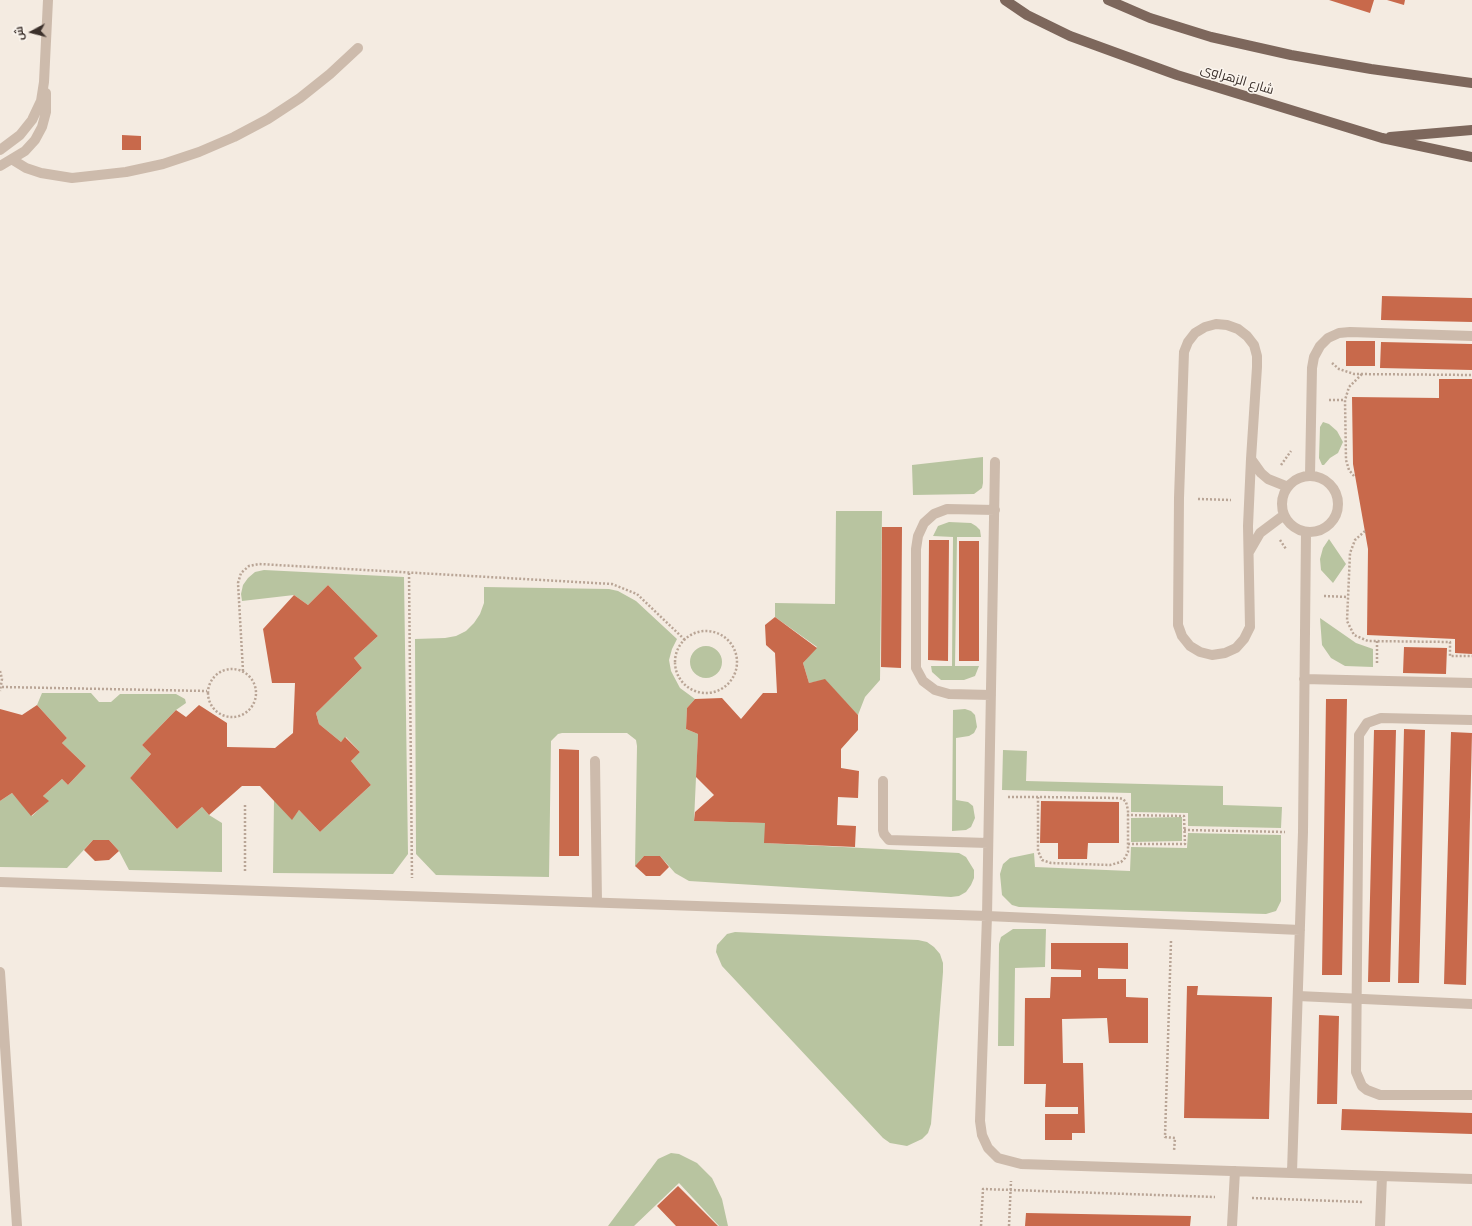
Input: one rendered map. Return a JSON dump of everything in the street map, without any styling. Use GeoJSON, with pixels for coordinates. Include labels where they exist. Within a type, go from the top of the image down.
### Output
{"type":"FeatureCollection","features":[{"type":"Feature","properties":{"kind":"main road","name":"شارع الزهراوى"},"geometry":{"type":"LineString","coordinates":[[1005,0],[1027,15],[1070,36],[1205,84],[1382,138],[1472,157]]}},
{"type":"Feature","properties":{"kind":"main road"},"geometry":{"type":"LineString","coordinates":[[1108,0],[1150,18],[1181,28],[1211,37],[1291,56],[1371,70],[1472,83]]}},
{"type":"Feature","properties":{"kind":"main road"},"geometry":{"type":"LineString","coordinates":[[1382,138],[1434,132],[1472,130]]}},
{"type":"Feature","properties":{"kind":"street"},"geometry":{"type":"LineString","coordinates":[[0,150],[20,135],[32,120],[40,101],[44,82],[48,0]]}},
{"type":"Feature","properties":{"kind":"street"},"geometry":{"type":"LineString","coordinates":[[13,160],[26,168],[42,173],[72,178],[126,172],[163,164],[199,152],[234,137],[268,119],[300,98],[330,74],[358,48]]}},
{"type":"Feature","properties":{"kind":"street"},"geometry":{"type":"LineString","coordinates":[[0,166],[13,160],[25,151],[35,140],[42,127],[46,112],[44,82]]}},
{"type":"Feature","properties":{"kind":"street"},"geometry":{"type":"LineString","coordinates":[[1216,324],[1227,325],[1238,329],[1247,336],[1254,345],[1257,356],[1257,367],[1251,458],[1249,500],[1250,627],[1244,639],[1236,648],[1225,653],[1212,655],[1200,652],[1190,646],[1182,636],[1178,625],[1179,498],[1184,352],[1188,342],[1195,333],[1205,327],[1216,324]]}},
{"type":"Feature","properties":{"kind":"street"},"geometry":{"type":"LineString","coordinates":[[1310,476],[1312,368],[1314,357],[1328,338],[1339,333],[1350,332],[1472,336]]}},
{"type":"Feature","properties":{"kind":"street"},"geometry":{"type":"LineString","coordinates":[[1251,458],[1261,473],[1268,479],[1288,486]]}},
{"type":"Feature","properties":{"kind":"street"},"geometry":{"type":"LineString","coordinates":[[996,462],[987,916],[981,1128],[982,1135],[988,1148],[998,1158],[1011,1163],[1472,1179]]}},
{"type":"Feature","properties":{"kind":"street"},"geometry":{"type":"LineString","coordinates":[[1310,476],[1322,478],[1332,486],[1338,501],[1338,510],[1329,524],[1323,529],[1306,532],[1290,523],[1284,515],[1282,506],[1283,496],[1288,486],[1294,481],[1310,476]]}},
{"type":"Feature","properties":{"kind":"street"},"geometry":{"type":"LineString","coordinates":[[991,695],[949,694],[935,690],[923,681],[916,668],[916,549],[918,536],[924,523],[934,514],[947,509],[995,510]]}},
{"type":"Feature","properties":{"kind":"street"},"geometry":{"type":"LineString","coordinates":[[1249,552],[1260,533],[1284,515]]}},
{"type":"Feature","properties":{"kind":"street"},"geometry":{"type":"LineString","coordinates":[[1292,1172],[1303,832],[1306,532]]}},
{"type":"Feature","properties":{"kind":"street"},"geometry":{"type":"LineString","coordinates":[[1304,679],[1472,683]]}},
{"type":"Feature","properties":{"kind":"street"},"geometry":{"type":"LineString","coordinates":[[1472,720],[1381,718],[1367,723],[1359,735],[1356,1072],[1358,1079],[1367,1090],[1380,1095],[1472,1094]]}},
{"type":"Feature","properties":{"kind":"street"},"geometry":{"type":"LineString","coordinates":[[594,761],[596,902]]}},
{"type":"Feature","properties":{"kind":"street"},"geometry":{"type":"LineString","coordinates":[[883,782],[883,830],[884,834],[889,840],[988,843]]}},
{"type":"Feature","properties":{"kind":"street"},"geometry":{"type":"LineString","coordinates":[[0,882],[987,916],[1300,930]]}},
{"type":"Feature","properties":{"kind":"street"},"geometry":{"type":"LineString","coordinates":[[0,972],[17,1226]]}},
{"type":"Feature","properties":{"kind":"street"},"geometry":{"type":"LineString","coordinates":[[1298,996],[1472,1004]]}},
{"type":"Feature","properties":{"kind":"street"},"geometry":{"type":"LineString","coordinates":[[1232,1226],[1235,1171]]}},
{"type":"Feature","properties":{"kind":"street"},"geometry":{"type":"LineString","coordinates":[[1380,1226],[1382,1176]]}},
{"type":"Feature","properties":{"kind":"path"},"geometry":{"type":"LineString","coordinates":[[1318,350],[1339,369],[1354,374],[1472,375]]}},
{"type":"Feature","properties":{"kind":"path"},"geometry":{"type":"LineString","coordinates":[[1354,476],[1348,470],[1346,460],[1345,400],[1349,387],[1362,374]]}},
{"type":"Feature","properties":{"kind":"path"},"geometry":{"type":"LineString","coordinates":[[1179,498],[1249,500]]}},
{"type":"Feature","properties":{"kind":"path"},"geometry":{"type":"LineString","coordinates":[[1365,531],[1355,540],[1350,553],[1347,621],[1354,635],[1368,641],[1450,642],[1450,656],[1472,656]]}},
{"type":"Feature","properties":{"kind":"path"},"geometry":{"type":"LineString","coordinates":[[243,671],[238,583],[241,573],[249,566],[259,564],[612,584],[637,594],[685,640]]}},
{"type":"Feature","properties":{"kind":"path"},"geometry":{"type":"LineString","coordinates":[[409,573],[412,896]]}},
{"type":"Feature","properties":{"kind":"path"},"geometry":{"type":"LineString","coordinates":[[703,631],[713,632],[723,636],[731,643],[736,652],[738,662],[732,681],[724,689],[715,693],[704,694],[695,692],[686,686],[679,678],[675,658],[678,648],[685,640],[693,634],[703,631]]}},
{"type":"Feature","properties":{"kind":"path"},"geometry":{"type":"LineString","coordinates":[[234,668],[243,671],[250,677],[255,685],[256,694],[254,704],[248,712],[235,717],[221,715],[213,709],[208,701],[207,691],[210,682],[216,674],[224,670],[234,668]]}},
{"type":"Feature","properties":{"kind":"path"},"geometry":{"type":"LineString","coordinates":[[0,671],[2,679],[1,689],[207,691]]}},
{"type":"Feature","properties":{"kind":"path"},"geometry":{"type":"LineString","coordinates":[[989,797],[1038,797],[1119,798],[1126,802],[1128,852],[1125,858],[1116,864],[1047,862],[1039,856],[1038,851],[1038,797]]}},
{"type":"Feature","properties":{"kind":"path"},"geometry":{"type":"LineString","coordinates":[[245,805],[246,890]]}},
{"type":"Feature","properties":{"kind":"path"},"geometry":{"type":"LineString","coordinates":[[1127,815],[1184,816],[1185,844],[1127,844]]}},
{"type":"Feature","properties":{"kind":"path"},"geometry":{"type":"LineString","coordinates":[[1184,830],[1303,832]]}},
{"type":"Feature","properties":{"kind":"path"},"geometry":{"type":"LineString","coordinates":[[1171,924],[1165,1137],[1175,1138],[1173,1196]]}},
{"type":"Feature","properties":{"kind":"path"},"geometry":{"type":"LineString","coordinates":[[1009,1226],[1011,1163]]}},
{"type":"Feature","properties":{"kind":"path"},"geometry":{"type":"LineString","coordinates":[[982,1226],[983,1189],[1381,1203]]}},
{"type":"Feature","properties":{"kind":"green space"},"geometry":{"type":"Polygon","coordinates":[[[1323,422],[1329,424],[1337,431],[1343,442],[1338,453],[1322,465],[1319,458],[1320,427],[1323,422]]]}},
{"type":"Feature","properties":{"kind":"green space"},"geometry":{"type":"Polygon","coordinates":[[[983,457],[982,488],[974,494],[913,495],[912,465],[983,457]]]}},
{"type":"Feature","properties":{"kind":"green space"},"geometry":{"type":"Polygon","coordinates":[[[836,511],[882,511],[880,680],[865,697],[858,715],[825,680],[809,683],[803,663],[817,647],[775,617],[775,603],[835,604],[836,511]]]}},
{"type":"Feature","properties":{"kind":"green space"},"geometry":{"type":"Polygon","coordinates":[[[949,522],[971,523],[980,530],[981,537],[957,537],[955,666],[979,666],[975,676],[964,680],[941,680],[932,672],[931,666],[952,666],[953,537],[933,536],[938,526],[949,522]]]}},
{"type":"Feature","properties":{"kind":"green space"},"geometry":{"type":"Polygon","coordinates":[[[1329,539],[1346,564],[1333,583],[1321,570],[1320,559],[1323,548],[1329,539]]]}},
{"type":"Feature","properties":{"kind":"green space"},"geometry":{"type":"Polygon","coordinates":[[[264,570],[404,577],[408,854],[393,874],[273,873],[274,800],[292,819],[299,810],[320,832],[371,785],[351,761],[360,752],[346,737],[341,742],[319,724],[316,713],[362,668],[354,658],[378,636],[328,585],[308,605],[294,595],[242,601],[241,594],[243,585],[255,572],[264,570]]]}},
{"type":"Feature","properties":{"kind":"green space"},"geometry":{"type":"Polygon","coordinates":[[[484,587],[609,589],[618,591],[636,601],[677,639],[669,660],[671,671],[680,688],[695,699],[687,708],[686,729],[698,734],[694,821],[765,823],[765,843],[959,853],[966,857],[974,870],[974,878],[971,885],[966,892],[959,896],[951,897],[689,881],[675,873],[660,856],[644,856],[635,866],[637,746],[636,740],[627,733],[562,733],[558,734],[551,741],[549,877],[436,875],[416,854],[415,639],[445,638],[456,636],[466,631],[480,614],[484,603],[484,587]]]}},
{"type":"Feature","properties":{"kind":"green space"},"geometry":{"type":"Polygon","coordinates":[[[1320,618],[1356,643],[1373,649],[1373,667],[1345,666],[1331,658],[1322,645],[1320,618]]]}},
{"type":"Feature","properties":{"kind":"green space"},"geometry":{"type":"Polygon","coordinates":[[[706,646],[712,647],[719,653],[722,662],[721,668],[715,675],[706,678],[700,677],[693,671],[690,662],[691,656],[697,649],[706,646]]]}},
{"type":"Feature","properties":{"kind":"green space"},"geometry":{"type":"Polygon","coordinates":[[[42,693],[91,693],[99,702],[111,702],[120,694],[176,694],[185,699],[186,703],[176,710],[142,745],[151,754],[130,778],[177,829],[202,807],[209,815],[222,823],[222,872],[129,870],[119,851],[109,840],[93,840],[67,868],[0,867],[0,801],[12,793],[32,816],[48,801],[43,796],[62,779],[68,785],[86,766],[62,743],[67,738],[37,705],[42,693]]]}},
{"type":"Feature","properties":{"kind":"green space"},"geometry":{"type":"Polygon","coordinates":[[[965,709],[971,711],[975,715],[977,727],[974,733],[969,736],[956,738],[956,800],[968,802],[973,806],[975,818],[971,827],[966,830],[952,831],[953,710],[965,709]]]}},
{"type":"Feature","properties":{"kind":"green space"},"geometry":{"type":"Polygon","coordinates":[[[1003,750],[1027,751],[1026,781],[1223,786],[1223,805],[1282,807],[1281,828],[1188,826],[1188,813],[1131,812],[1131,793],[1002,790],[1003,750]]]}},
{"type":"Feature","properties":{"kind":"green space"},"geometry":{"type":"Polygon","coordinates":[[[1182,817],[1182,841],[1131,842],[1131,818],[1182,817]]]}},
{"type":"Feature","properties":{"kind":"green space"},"geometry":{"type":"Polygon","coordinates":[[[1188,833],[1281,835],[1281,901],[1276,911],[1266,914],[1019,907],[1012,905],[1002,895],[1000,874],[1003,864],[1010,858],[1034,853],[1035,867],[1130,871],[1131,847],[1187,848],[1188,833]]]}},
{"type":"Feature","properties":{"kind":"green space"},"geometry":{"type":"Polygon","coordinates":[[[1013,929],[1046,929],[1045,967],[1015,968],[1014,1046],[998,1046],[999,944],[1001,937],[1013,929]]]}},
{"type":"Feature","properties":{"kind":"green space"},"geometry":{"type":"Polygon","coordinates":[[[735,932],[918,940],[927,942],[934,947],[940,954],[943,963],[943,972],[931,1124],[928,1133],[922,1139],[907,1146],[890,1143],[883,1138],[722,966],[716,952],[717,945],[727,934],[735,932]]]}},
{"type":"Feature","properties":{"kind":"green space"},"geometry":{"type":"Polygon","coordinates":[[[671,1153],[679,1154],[697,1163],[712,1178],[722,1199],[728,1226],[719,1226],[679,1183],[634,1226],[608,1226],[658,1159],[671,1153]]]}},
{"type":"Feature","properties":{"kind":"building"},"geometry":{"type":"Polygon","coordinates":[[[1329,0],[1374,0],[1370,13],[1329,0]]]}},
{"type":"Feature","properties":{"kind":"building"},"geometry":{"type":"Polygon","coordinates":[[[1387,0],[1405,0],[1404,5],[1387,0]]]}},
{"type":"Feature","properties":{"kind":"building"},"geometry":{"type":"Polygon","coordinates":[[[122,135],[141,136],[141,150],[122,150],[122,135]]]}},
{"type":"Feature","properties":{"kind":"building"},"geometry":{"type":"Polygon","coordinates":[[[1382,296],[1472,298],[1472,322],[1381,320],[1382,296]]]}},
{"type":"Feature","properties":{"kind":"building"},"geometry":{"type":"Polygon","coordinates":[[[1346,341],[1375,341],[1375,366],[1346,366],[1346,341]]]}},
{"type":"Feature","properties":{"kind":"building"},"geometry":{"type":"Polygon","coordinates":[[[1381,342],[1472,344],[1472,370],[1380,368],[1381,342]]]}},
{"type":"Feature","properties":{"kind":"building"},"geometry":{"type":"Polygon","coordinates":[[[1439,379],[1472,379],[1472,654],[1455,653],[1455,639],[1367,635],[1368,549],[1353,464],[1352,397],[1439,398],[1439,379]]]}},
{"type":"Feature","properties":{"kind":"building"},"geometry":{"type":"Polygon","coordinates":[[[882,527],[902,527],[901,668],[881,667],[882,527]]]}},
{"type":"Feature","properties":{"kind":"building"},"geometry":{"type":"Polygon","coordinates":[[[929,540],[949,540],[948,661],[928,660],[929,540]]]}},
{"type":"Feature","properties":{"kind":"building"},"geometry":{"type":"Polygon","coordinates":[[[959,541],[979,541],[979,661],[959,661],[959,541]]]}},
{"type":"Feature","properties":{"kind":"building"},"geometry":{"type":"Polygon","coordinates":[[[328,585],[378,636],[354,658],[362,668],[316,713],[319,724],[341,742],[345,737],[360,752],[351,761],[371,785],[320,832],[299,810],[292,820],[260,786],[242,786],[209,815],[202,807],[177,829],[130,778],[151,754],[142,745],[176,710],[186,717],[199,705],[227,723],[227,747],[275,748],[293,733],[295,683],[272,683],[263,629],[294,595],[308,605],[328,585]]]}},
{"type":"Feature","properties":{"kind":"building"},"geometry":{"type":"Polygon","coordinates":[[[775,617],[817,648],[803,663],[809,683],[825,679],[858,715],[858,730],[841,749],[841,768],[859,771],[858,798],[838,797],[837,825],[856,826],[855,847],[764,843],[765,823],[694,821],[695,812],[714,795],[696,777],[698,734],[686,729],[687,708],[695,699],[722,698],[741,719],[763,693],[777,693],[775,653],[766,645],[765,625],[775,617]]]}},
{"type":"Feature","properties":{"kind":"building"},"geometry":{"type":"Polygon","coordinates":[[[1404,647],[1447,648],[1446,674],[1403,673],[1404,647]]]}},
{"type":"Feature","properties":{"kind":"building"},"geometry":{"type":"Polygon","coordinates":[[[1326,699],[1347,699],[1342,975],[1322,975],[1326,699]]]}},
{"type":"Feature","properties":{"kind":"building"},"geometry":{"type":"Polygon","coordinates":[[[37,705],[67,738],[62,743],[86,766],[68,785],[62,779],[43,796],[49,801],[31,816],[12,793],[0,801],[0,709],[22,715],[37,705]]]}},
{"type":"Feature","properties":{"kind":"building"},"geometry":{"type":"Polygon","coordinates":[[[1404,729],[1425,730],[1419,983],[1398,983],[1404,729]]]}},
{"type":"Feature","properties":{"kind":"building"},"geometry":{"type":"Polygon","coordinates":[[[1374,730],[1396,730],[1390,982],[1368,982],[1374,730]]]}},
{"type":"Feature","properties":{"kind":"building"},"geometry":{"type":"Polygon","coordinates":[[[1451,732],[1472,733],[1466,985],[1444,984],[1451,732]]]}},
{"type":"Feature","properties":{"kind":"building"},"geometry":{"type":"Polygon","coordinates":[[[559,749],[579,750],[579,856],[559,856],[559,749]]]}},
{"type":"Feature","properties":{"kind":"building"},"geometry":{"type":"Polygon","coordinates":[[[1041,801],[1119,802],[1119,843],[1088,843],[1087,859],[1058,859],[1058,843],[1040,843],[1041,801]]]}},
{"type":"Feature","properties":{"kind":"building"},"geometry":{"type":"Polygon","coordinates":[[[93,840],[109,840],[119,851],[109,860],[95,861],[84,850],[93,840]]]}},
{"type":"Feature","properties":{"kind":"building"},"geometry":{"type":"Polygon","coordinates":[[[644,856],[660,856],[669,867],[660,876],[646,876],[635,866],[644,856]]]}},
{"type":"Feature","properties":{"kind":"building"},"geometry":{"type":"Polygon","coordinates":[[[1051,943],[1128,943],[1128,969],[1098,968],[1098,979],[1126,979],[1126,997],[1148,998],[1148,1043],[1109,1043],[1107,1018],[1062,1019],[1063,1063],[1083,1063],[1085,1133],[1072,1133],[1072,1140],[1045,1140],[1045,1114],[1078,1114],[1078,1107],[1045,1107],[1046,1084],[1024,1084],[1025,998],[1050,998],[1051,977],[1081,977],[1081,970],[1051,969],[1051,943]]]}},
{"type":"Feature","properties":{"kind":"building"},"geometry":{"type":"Polygon","coordinates":[[[1187,986],[1198,986],[1197,995],[1272,997],[1269,1119],[1184,1118],[1187,986]]]}},
{"type":"Feature","properties":{"kind":"building"},"geometry":{"type":"Polygon","coordinates":[[[1319,1015],[1339,1016],[1337,1104],[1317,1104],[1319,1015]]]}},
{"type":"Feature","properties":{"kind":"building"},"geometry":{"type":"Polygon","coordinates":[[[1342,1109],[1472,1113],[1472,1134],[1341,1130],[1342,1109]]]}},
{"type":"Feature","properties":{"kind":"building"},"geometry":{"type":"Polygon","coordinates":[[[678,1186],[718,1226],[676,1226],[657,1206],[678,1186]]]}},
{"type":"Feature","properties":{"kind":"building"},"geometry":{"type":"Polygon","coordinates":[[[1026,1213],[1191,1216],[1190,1226],[1025,1226],[1026,1213]]]}}]}
